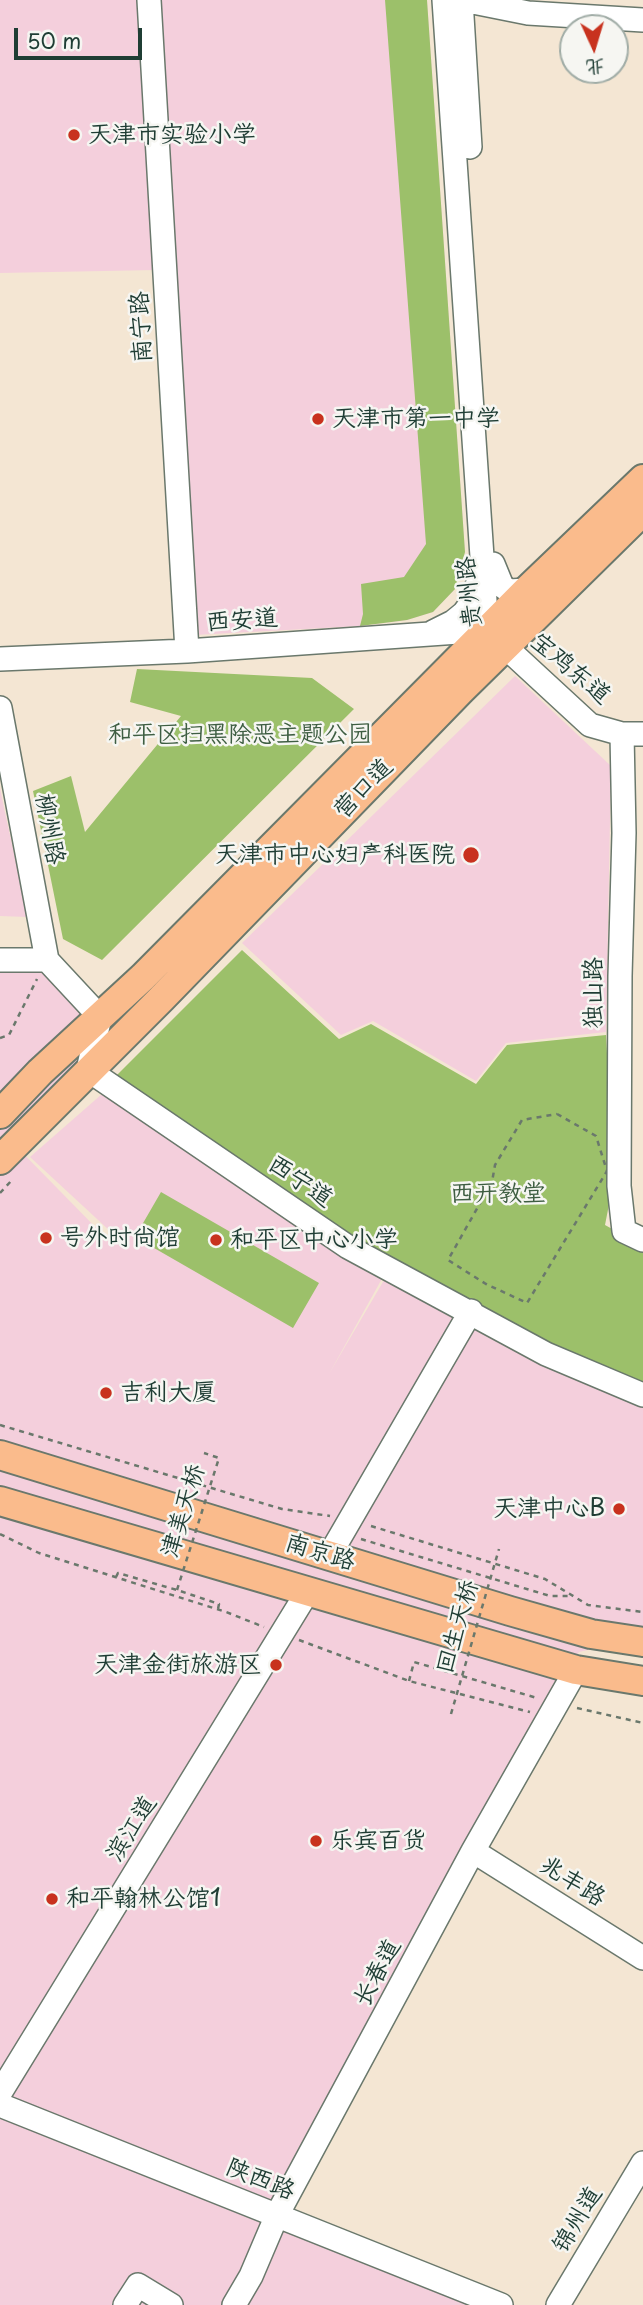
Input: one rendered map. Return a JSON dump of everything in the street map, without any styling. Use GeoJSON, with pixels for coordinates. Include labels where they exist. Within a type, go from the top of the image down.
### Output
{"type":"FeatureCollection","features":[{"type":"Feature","properties":{"kind":"main road","name":"营口道"},"geometry":{"type":"LineString","coordinates":[[0,1160],[172,988],[461,690],[496,633],[527,590],[643,479]]}},
{"type":"Feature","properties":{"kind":"main road","name":"营口道"},"geometry":{"type":"LineString","coordinates":[[0,1114],[40,1072],[143,977],[496,633],[643,511]]}},
{"type":"Feature","properties":{"kind":"main road","name":"南京路"},"geometry":{"type":"LineString","coordinates":[[0,1455],[341,1536],[591,1634],[643,1642]]}},
{"type":"Feature","properties":{"kind":"main road","name":"南京路"},"geometry":{"type":"LineString","coordinates":[[0,1501],[576,1670],[643,1681]]}},
{"type":"Feature","properties":{"kind":"street","name":"南宁路"},"geometry":{"type":"LineString","coordinates":[[149,0],[187,651]]}},
{"type":"Feature","properties":{"kind":"street","name":"贵州路"},"geometry":{"type":"LineString","coordinates":[[444,0],[487,565],[496,633]]}},
{"type":"Feature","properties":{"kind":"street","name":"贵州路"},"geometry":{"type":"LineString","coordinates":[[462,0],[487,565]]}},
{"type":"Feature","properties":{"kind":"street"},"geometry":{"type":"LineString","coordinates":[[462,0],[643,20]]}},
{"type":"Feature","properties":{"kind":"street"},"geometry":{"type":"LineString","coordinates":[[487,565],[502,586],[509,591],[527,590]]}},
{"type":"Feature","properties":{"kind":"street"},"geometry":{"type":"LineString","coordinates":[[425,635],[453,622],[464,612],[487,565]]}},
{"type":"Feature","properties":{"kind":"street","name":"西安道"},"geometry":{"type":"LineString","coordinates":[[0,659],[496,633]]}},
{"type":"Feature","properties":{"kind":"street","name":"宝鸡东道"},"geometry":{"type":"LineString","coordinates":[[496,633],[590,725],[633,734]]}},
{"type":"Feature","properties":{"kind":"street","name":"柳州路"},"geometry":{"type":"LineString","coordinates":[[0,708],[9,807],[47,960]]}},
{"type":"Feature","properties":{"kind":"street","name":"独山路"},"geometry":{"type":"LineString","coordinates":[[633,734],[624,833],[619,1186],[624,1231],[643,1240]]}},
{"type":"Feature","properties":{"kind":"street"},"geometry":{"type":"LineString","coordinates":[[0,960],[47,960],[100,1017],[88,1070]]}},
{"type":"Feature","properties":{"kind":"street","name":"西宁道"},"geometry":{"type":"LineString","coordinates":[[88,1070],[348,1247],[471,1311],[546,1354],[643,1395]]}},
{"type":"Feature","properties":{"kind":"street"},"geometry":{"type":"LineString","coordinates":[[341,1536],[471,1311]]}},
{"type":"Feature","properties":{"kind":"street","name":"滨江道"},"geometry":{"type":"LineString","coordinates":[[0,2093],[308,1591]]}},
{"type":"Feature","properties":{"kind":"street","name":"长春道"},"geometry":{"type":"LineString","coordinates":[[244,2302],[251,2276],[277,2215],[473,1851],[576,1670]]}},
{"type":"Feature","properties":{"kind":"street","name":"兆丰路"},"geometry":{"type":"LineString","coordinates":[[473,1851],[643,1958]]}},
{"type":"Feature","properties":{"kind":"street","name":"陕西路"},"geometry":{"type":"LineString","coordinates":[[0,2105],[277,2215],[476,2300],[500,2305]]}},
{"type":"Feature","properties":{"kind":"street","name":"锦州道"},"geometry":{"type":"LineString","coordinates":[[558,2305],[643,2163]]}},
{"type":"Feature","properties":{"kind":"street"},"geometry":{"type":"LineString","coordinates":[[125,2305],[138,2285],[171,2305]]}},
{"type":"Feature","properties":{"kind":"path"},"geometry":{"type":"LineString","coordinates":[[0,1038],[9,1035],[47,960]]}},
{"type":"Feature","properties":{"kind":"path"},"geometry":{"type":"LineString","coordinates":[[557,1114],[597,1136],[607,1171],[527,1303],[486,1284],[448,1260],[492,1182],[495,1165],[522,1120],[557,1114]]}},
{"type":"Feature","properties":{"kind":"path"},"geometry":{"type":"LineString","coordinates":[[0,1425],[282,1509],[341,1536],[550,1595],[573,1596]]}},
{"type":"Feature","properties":{"kind":"path","name":"津美天桥"},"geometry":{"type":"LineString","coordinates":[[177,1590],[219,1458],[204,1453]]}},
{"type":"Feature","properties":{"kind":"path"},"geometry":{"type":"LineString","coordinates":[[161,1481],[163,1473]]}},
{"type":"Feature","properties":{"kind":"path"},"geometry":{"type":"LineString","coordinates":[[249,1508],[251,1499]]}},
{"type":"Feature","properties":{"kind":"path"},"geometry":{"type":"LineString","coordinates":[[341,1536],[545,1579],[588,1605],[643,1612]]}},
{"type":"Feature","properties":{"kind":"path","name":"回生天桥"},"geometry":{"type":"LineString","coordinates":[[451,1714],[499,1549]]}},
{"type":"Feature","properties":{"kind":"path"},"geometry":{"type":"LineString","coordinates":[[116,1578],[118,1573],[177,1590],[219,1604],[218,1609]]}},
{"type":"Feature","properties":{"kind":"path"},"geometry":{"type":"LineString","coordinates":[[409,1681],[414,1662],[557,1704],[643,1723]]}},
{"type":"Feature","properties":{"kind":"shaded area","name":"天津市实验小学"},"geometry":{"type":"Polygon","coordinates":[[[0,0],[142,0],[156,270],[0,273],[0,0]]]}},
{"type":"Feature","properties":{"kind":"shaded area","name":"天津市第一中学"},"geometry":{"type":"Polygon","coordinates":[[[155,0],[427,0],[465,552],[455,589],[433,612],[407,620],[360,626],[195,635],[155,0]]]}},
{"type":"Feature","properties":{"kind":"shaded area","name":"天津市中心妇产科医院"},"geometry":{"type":"Polygon","coordinates":[[[515,676],[611,766],[606,1032],[506,1043],[476,1081],[373,1021],[341,1035],[242,943],[515,676]]]}},
{"type":"Feature","properties":{"kind":"shaded area"},"geometry":{"type":"Polygon","coordinates":[[[0,788],[4,808],[28,917],[0,916],[0,788]]]}},
{"type":"Feature","properties":{"kind":"shaded area"},"geometry":{"type":"Polygon","coordinates":[[[0,956],[42,956],[113,1035],[9,1139],[106,1238],[110,1231],[30,1157],[102,1094],[206,1165],[384,1275],[329,1374],[387,1275],[567,1376],[643,1407],[643,1637],[579,1652],[466,1852],[275,2206],[0,2095],[0,956]]]}},
{"type":"Feature","properties":{"kind":"shaded area"},"geometry":{"type":"Polygon","coordinates":[[[0,2115],[487,2305],[0,2305],[0,2115]]]}},
{"type":"Feature","properties":{"kind":"green space"},"geometry":{"type":"Polygon","coordinates":[[[385,0],[427,0],[465,552],[455,589],[433,612],[407,620],[360,626],[363,614],[361,584],[404,577],[426,544],[385,0]]]}},
{"type":"Feature","properties":{"kind":"green space","name":"和平区扫黑除恶主题公园"},"geometry":{"type":"Polygon","coordinates":[[[137,669],[312,678],[354,709],[102,960],[63,939],[33,791],[71,776],[85,832],[181,716],[130,702],[137,669]]]}},
{"type":"Feature","properties":{"kind":"green space","name":"西开教堂"},"geometry":{"type":"Polygon","coordinates":[[[242,950],[339,1039],[371,1024],[476,1084],[507,1045],[606,1035],[614,1179],[605,1225],[643,1246],[643,1389],[547,1348],[352,1243],[116,1076],[242,950]]]}},
{"type":"Feature","properties":{"kind":"green space"},"geometry":{"type":"Polygon","coordinates":[[[161,1192],[319,1283],[293,1328],[135,1237],[161,1192]]]}},
{"type":"Feature","properties":{"kind":"place","name":"天津市实验小学"},"geometry":{"type":"Point","coordinates":[74,135]}},
{"type":"Feature","properties":{"kind":"place","name":"天津市第一中学"},"geometry":{"type":"Point","coordinates":[318,419]}},
{"type":"Feature","properties":{"kind":"place","name":"天津市中心妇产科医院"},"geometry":{"type":"Point","coordinates":[471,855]}},
{"type":"Feature","properties":{"kind":"place","name":"号外时尚馆"},"geometry":{"type":"Point","coordinates":[46,1238]}},
{"type":"Feature","properties":{"kind":"place","name":"和平区中心小学"},"geometry":{"type":"Point","coordinates":[216,1240]}},
{"type":"Feature","properties":{"kind":"place","name":"吉利大厦"},"geometry":{"type":"Point","coordinates":[106,1393]}},
{"type":"Feature","properties":{"kind":"place","name":"天津中心B"},"geometry":{"type":"Point","coordinates":[619,1509]}},
{"type":"Feature","properties":{"kind":"place","name":"天津金街旅游区"},"geometry":{"type":"Point","coordinates":[276,1665]}},
{"type":"Feature","properties":{"kind":"place","name":"乐宾百货"},"geometry":{"type":"Point","coordinates":[316,1841]}},
{"type":"Feature","properties":{"kind":"place","name":"和平翰林公馆1"},"geometry":{"type":"Point","coordinates":[52,1899]}}]}
